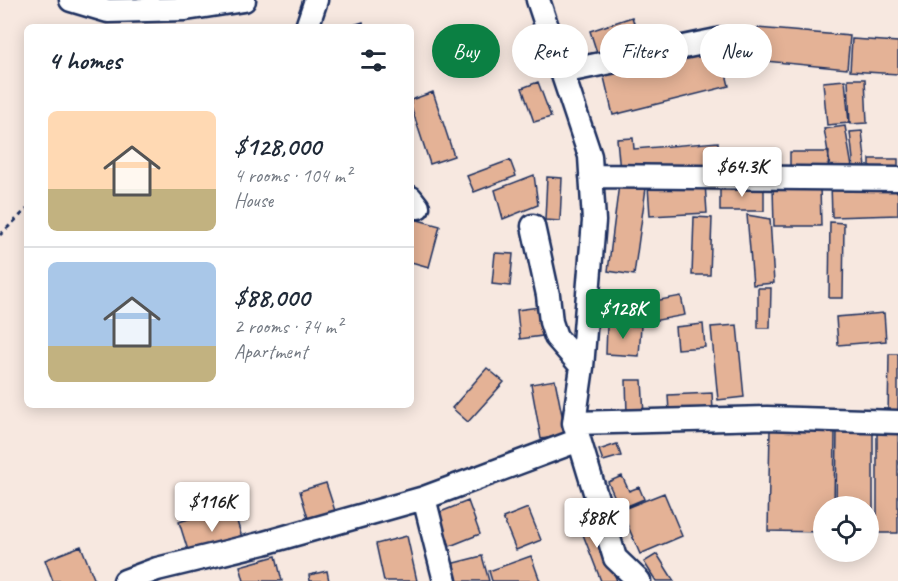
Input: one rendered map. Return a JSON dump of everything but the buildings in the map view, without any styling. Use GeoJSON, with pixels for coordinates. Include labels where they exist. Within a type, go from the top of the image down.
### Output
{"type":"FeatureCollection","features":[{"type":"Feature","properties":{"kind":"street"},"geometry":{"type":"LineString","coordinates":[[71,0],[108,11],[186,9],[244,0]]}},
{"type":"Feature","properties":{"kind":"street"},"geometry":{"type":"LineString","coordinates":[[308,24],[316,0]]}},
{"type":"Feature","properties":{"kind":"street"},"geometry":{"type":"LineString","coordinates":[[537,0],[545,24]]}},
{"type":"Feature","properties":{"kind":"street"},"geometry":{"type":"LineString","coordinates":[[588,67],[700,44]]}},
{"type":"Feature","properties":{"kind":"street"},"geometry":{"type":"LineString","coordinates":[[564,78],[590,156],[594,221],[576,432],[615,558],[639,581]]}},
{"type":"Feature","properties":{"kind":"street"},"geometry":{"type":"LineString","coordinates":[[591,176],[898,178]]}},
{"type":"Feature","properties":{"kind":"street"},"geometry":{"type":"LineString","coordinates":[[533,226],[548,295],[551,322],[556,337],[582,367]]}},
{"type":"Feature","properties":{"kind":"street"},"geometry":{"type":"LineString","coordinates":[[126,581],[157,569],[264,543],[424,498],[576,432],[767,418],[898,422]]}},
{"type":"Feature","properties":{"kind":"street"},"geometry":{"type":"LineString","coordinates":[[424,498],[445,581]]}},
{"type":"Feature","properties":{"kind":"path"},"geometry":{"type":"LineString","coordinates":[[0,235],[24,212]]}}]}
